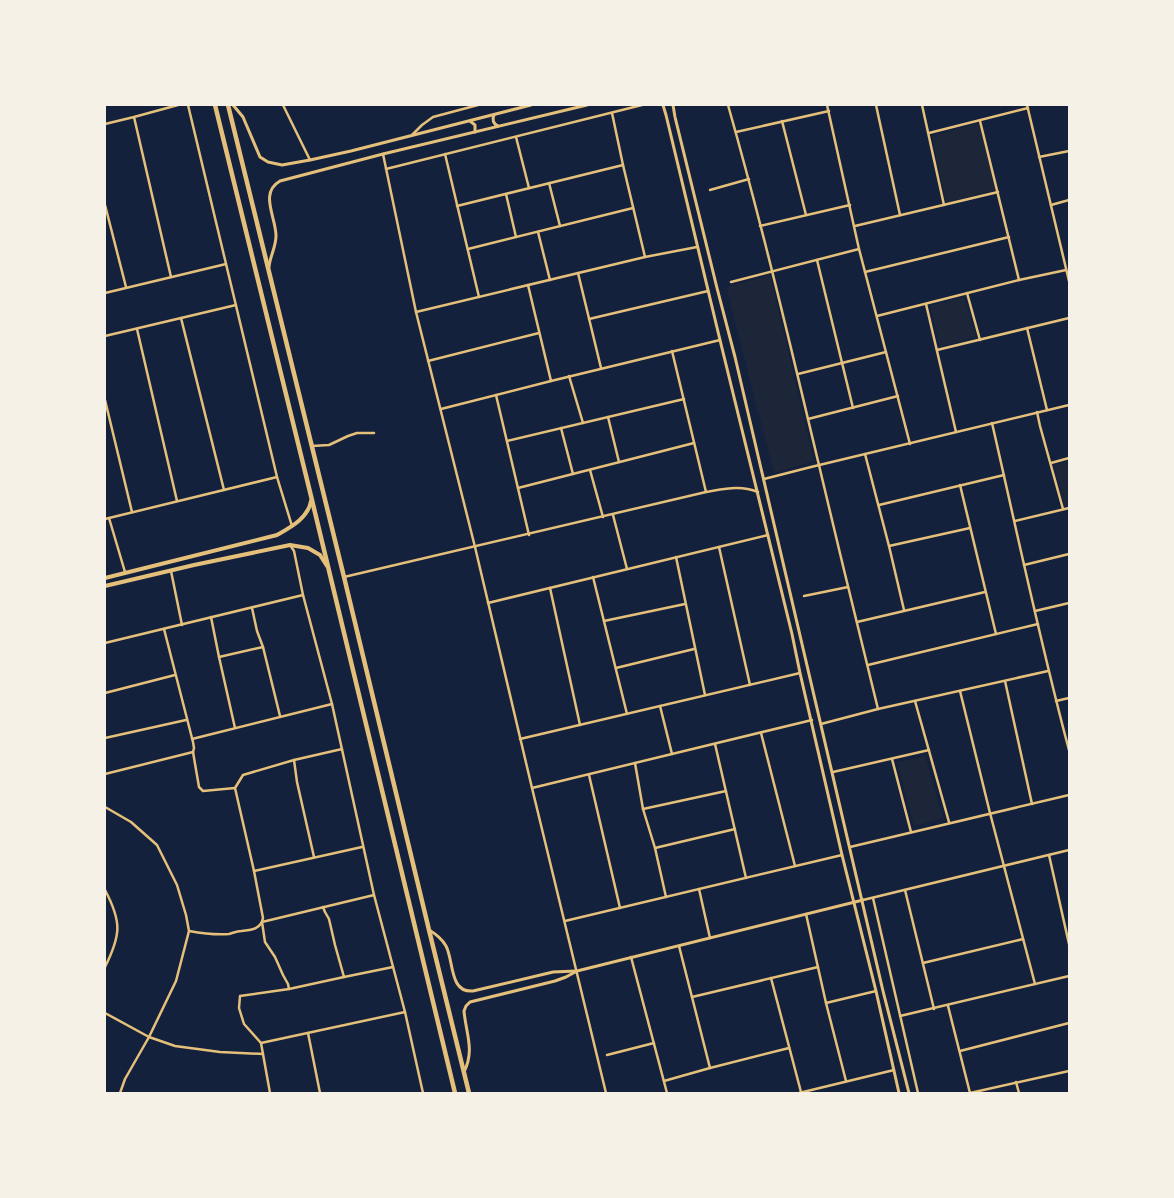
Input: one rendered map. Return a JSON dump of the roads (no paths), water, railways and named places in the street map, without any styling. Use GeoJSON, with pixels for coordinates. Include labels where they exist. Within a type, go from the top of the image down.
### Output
{"type":"FeatureCollection","features":[{"type":"Feature","properties":{"kind":"highway"},"geometry":{"type":"LineString","coordinates":[[215,105],[455,1093]]}},
{"type":"Feature","properties":{"kind":"highway"},"geometry":{"type":"LineString","coordinates":[[228,105],[469,1093]]}},
{"type":"Feature","properties":{"kind":"main road"},"geometry":{"type":"LineString","coordinates":[[105,578],[277,535],[292,526],[306,514],[311,503],[311,496]]}},
{"type":"Feature","properties":{"kind":"main road"},"geometry":{"type":"LineString","coordinates":[[105,586],[290,546],[308,548],[320,555],[328,567]]}},
{"type":"Feature","properties":{"kind":"main road"},"geometry":{"type":"LineString","coordinates":[[183,559],[186,563],[184,568]]}},
{"type":"Feature","properties":{"kind":"street"},"geometry":{"type":"LineString","coordinates":[[105,124],[178,105]]}},
{"type":"Feature","properties":{"kind":"street"},"geometry":{"type":"LineString","coordinates":[[188,105],[278,477],[292,526]]}},
{"type":"Feature","properties":{"kind":"street"},"geometry":{"type":"LineString","coordinates":[[233,105],[243,117],[258,153],[264,160],[282,165],[310,160],[531,105]]}},
{"type":"Feature","properties":{"kind":"street"},"geometry":{"type":"LineString","coordinates":[[284,105],[310,160]]}},
{"type":"Feature","properties":{"kind":"street"},"geometry":{"type":"LineString","coordinates":[[412,135],[433,117],[468,106],[478,105]]}},
{"type":"Feature","properties":{"kind":"street"},"geometry":{"type":"LineString","coordinates":[[270,278],[270,262],[276,236],[269,197],[270,190],[274,185],[283,180],[587,105]]}},
{"type":"Feature","properties":{"kind":"street"},"geometry":{"type":"LineString","coordinates":[[386,169],[642,105]]}},
{"type":"Feature","properties":{"kind":"street"},"geometry":{"type":"LineString","coordinates":[[662,105],[790,623],[842,855],[899,1093]]}},
{"type":"Feature","properties":{"kind":"street"},"geometry":{"type":"LineString","coordinates":[[673,105],[731,354],[737,364],[909,1093]]}},
{"type":"Feature","properties":{"kind":"street"},"geometry":{"type":"LineString","coordinates":[[728,105],[749,179],[798,374],[878,710]]}},
{"type":"Feature","properties":{"kind":"street"},"geometry":{"type":"LineString","coordinates":[[827,105],[859,249],[910,444]]}},
{"type":"Feature","properties":{"kind":"street"},"geometry":{"type":"LineString","coordinates":[[876,105],[900,215]]}},
{"type":"Feature","properties":{"kind":"street"},"geometry":{"type":"LineString","coordinates":[[922,105],[944,205]]}},
{"type":"Feature","properties":{"kind":"street"},"geometry":{"type":"LineString","coordinates":[[929,133],[1028,107],[1069,281]]}},
{"type":"Feature","properties":{"kind":"street"},"geometry":{"type":"LineString","coordinates":[[736,132],[828,111]]}},
{"type":"Feature","properties":{"kind":"street"},"geometry":{"type":"LineString","coordinates":[[612,113],[644,258]]}},
{"type":"Feature","properties":{"kind":"street"},"geometry":{"type":"LineString","coordinates":[[495,114],[493,121],[499,126]]}},
{"type":"Feature","properties":{"kind":"street"},"geometry":{"type":"LineString","coordinates":[[134,117],[171,277]]}},
{"type":"Feature","properties":{"kind":"street"},"geometry":{"type":"LineString","coordinates":[[470,120],[475,125],[475,132]]}},
{"type":"Feature","properties":{"kind":"street"},"geometry":{"type":"LineString","coordinates":[[782,121],[806,215]]}},
{"type":"Feature","properties":{"kind":"street"},"geometry":{"type":"LineString","coordinates":[[980,121],[1019,280]]}},
{"type":"Feature","properties":{"kind":"street"},"geometry":{"type":"LineString","coordinates":[[516,137],[529,188]]}},
{"type":"Feature","properties":{"kind":"street"},"geometry":{"type":"LineString","coordinates":[[1039,157],[1069,151]]}},
{"type":"Feature","properties":{"kind":"street"},"geometry":{"type":"LineString","coordinates":[[383,154],[416,312],[475,547],[606,1093]]}},
{"type":"Feature","properties":{"kind":"street"},"geometry":{"type":"LineString","coordinates":[[445,154],[479,297]]}},
{"type":"Feature","properties":{"kind":"street"},"geometry":{"type":"LineString","coordinates":[[458,206],[622,165]]}},
{"type":"Feature","properties":{"kind":"street"},"geometry":{"type":"LineString","coordinates":[[710,190],[749,179]]}},
{"type":"Feature","properties":{"kind":"street"},"geometry":{"type":"LineString","coordinates":[[549,183],[560,226]]}},
{"type":"Feature","properties":{"kind":"street"},"geometry":{"type":"LineString","coordinates":[[854,226],[998,192]]}},
{"type":"Feature","properties":{"kind":"street"},"geometry":{"type":"LineString","coordinates":[[506,194],[516,237]]}},
{"type":"Feature","properties":{"kind":"street"},"geometry":{"type":"LineString","coordinates":[[1051,205],[1069,200]]}},
{"type":"Feature","properties":{"kind":"street"},"geometry":{"type":"LineString","coordinates":[[105,205],[126,287]]}},
{"type":"Feature","properties":{"kind":"street"},"geometry":{"type":"LineString","coordinates":[[760,226],[850,205]]}},
{"type":"Feature","properties":{"kind":"street"},"geometry":{"type":"LineString","coordinates":[[468,249],[633,208]]}},
{"type":"Feature","properties":{"kind":"street"},"geometry":{"type":"LineString","coordinates":[[538,232],[550,280]]}},
{"type":"Feature","properties":{"kind":"street"},"geometry":{"type":"LineString","coordinates":[[865,272],[1009,237]]}},
{"type":"Feature","properties":{"kind":"street"},"geometry":{"type":"LineString","coordinates":[[416,312],[698,246]]}},
{"type":"Feature","properties":{"kind":"street"},"geometry":{"type":"LineString","coordinates":[[731,282],[859,249]]}},
{"type":"Feature","properties":{"kind":"street"},"geometry":{"type":"LineString","coordinates":[[817,260],[853,408]]}},
{"type":"Feature","properties":{"kind":"street"},"geometry":{"type":"LineString","coordinates":[[105,293],[226,264]]}},
{"type":"Feature","properties":{"kind":"street"},"geometry":{"type":"LineString","coordinates":[[877,316],[1066,270]]}},
{"type":"Feature","properties":{"kind":"street"},"geometry":{"type":"LineString","coordinates":[[578,273],[601,368]]}},
{"type":"Feature","properties":{"kind":"street"},"geometry":{"type":"LineString","coordinates":[[528,285],[551,381]]}},
{"type":"Feature","properties":{"kind":"street"},"geometry":{"type":"LineString","coordinates":[[589,319],[708,290]]}},
{"type":"Feature","properties":{"kind":"street"},"geometry":{"type":"LineString","coordinates":[[967,293],[980,340]]}},
{"type":"Feature","properties":{"kind":"street"},"geometry":{"type":"LineString","coordinates":[[926,304],[956,432]]}},
{"type":"Feature","properties":{"kind":"street"},"geometry":{"type":"LineString","coordinates":[[105,336],[236,306]]}},
{"type":"Feature","properties":{"kind":"street"},"geometry":{"type":"LineString","coordinates":[[181,318],[224,490]]}},
{"type":"Feature","properties":{"kind":"street"},"geometry":{"type":"LineString","coordinates":[[937,350],[1069,318]]}},
{"type":"Feature","properties":{"kind":"street"},"geometry":{"type":"LineString","coordinates":[[137,328],[178,501]]}},
{"type":"Feature","properties":{"kind":"street"},"geometry":{"type":"LineString","coordinates":[[1027,328],[1047,410]]}},
{"type":"Feature","properties":{"kind":"street"},"geometry":{"type":"LineString","coordinates":[[428,361],[539,332]]}},
{"type":"Feature","properties":{"kind":"street"},"geometry":{"type":"LineString","coordinates":[[441,409],[720,340]]}},
{"type":"Feature","properties":{"kind":"street"},"geometry":{"type":"LineString","coordinates":[[672,351],[706,492]]}},
{"type":"Feature","properties":{"kind":"street"},"geometry":{"type":"LineString","coordinates":[[798,374],[886,352]]}},
{"type":"Feature","properties":{"kind":"street"},"geometry":{"type":"LineString","coordinates":[[723,353],[731,354]]}},
{"type":"Feature","properties":{"kind":"street"},"geometry":{"type":"LineString","coordinates":[[726,366],[731,363],[737,364]]}},
{"type":"Feature","properties":{"kind":"street"},"geometry":{"type":"LineString","coordinates":[[569,376],[583,423]]}},
{"type":"Feature","properties":{"kind":"street"},"geometry":{"type":"LineString","coordinates":[[496,395],[530,535]]}},
{"type":"Feature","properties":{"kind":"street"},"geometry":{"type":"LineString","coordinates":[[808,419],[898,396]]}},
{"type":"Feature","properties":{"kind":"street"},"geometry":{"type":"LineString","coordinates":[[507,441],[684,399]]}},
{"type":"Feature","properties":{"kind":"street"},"geometry":{"type":"LineString","coordinates":[[105,400],[132,512]]}},
{"type":"Feature","properties":{"kind":"street"},"geometry":{"type":"LineString","coordinates":[[764,479],[1069,405]]}},
{"type":"Feature","properties":{"kind":"street"},"geometry":{"type":"LineString","coordinates":[[1038,412],[1040,426],[1063,509]]}},
{"type":"Feature","properties":{"kind":"street"},"geometry":{"type":"LineString","coordinates":[[608,417],[619,462]]}},
{"type":"Feature","properties":{"kind":"street"},"geometry":{"type":"LineString","coordinates":[[992,423],[1048,670],[1069,750]]}},
{"type":"Feature","properties":{"kind":"street"},"geometry":{"type":"LineString","coordinates":[[562,428],[573,474]]}},
{"type":"Feature","properties":{"kind":"street"},"geometry":{"type":"LineString","coordinates":[[312,446],[329,445],[356,433],[374,434]]}},
{"type":"Feature","properties":{"kind":"street"},"geometry":{"type":"LineString","coordinates":[[518,488],[694,443]]}},
{"type":"Feature","properties":{"kind":"street"},"geometry":{"type":"LineString","coordinates":[[865,454],[904,610]]}},
{"type":"Feature","properties":{"kind":"street"},"geometry":{"type":"LineString","coordinates":[[1051,463],[1069,458]]}},
{"type":"Feature","properties":{"kind":"street"},"geometry":{"type":"LineString","coordinates":[[590,470],[603,517]]}},
{"type":"Feature","properties":{"kind":"street"},"geometry":{"type":"LineString","coordinates":[[879,505],[1004,474]]}},
{"type":"Feature","properties":{"kind":"street"},"geometry":{"type":"LineString","coordinates":[[105,519],[278,477]]}},
{"type":"Feature","properties":{"kind":"street"},"geometry":{"type":"LineString","coordinates":[[960,485],[996,634]]}},
{"type":"Feature","properties":{"kind":"street"},"geometry":{"type":"LineString","coordinates":[[344,578],[706,492],[739,487],[758,492]]}},
{"type":"Feature","properties":{"kind":"street"},"geometry":{"type":"LineString","coordinates":[[1014,521],[1069,508]]}},
{"type":"Feature","properties":{"kind":"street"},"geometry":{"type":"LineString","coordinates":[[613,515],[627,569]]}},
{"type":"Feature","properties":{"kind":"street"},"geometry":{"type":"LineString","coordinates":[[109,518],[125,573]]}},
{"type":"Feature","properties":{"kind":"street"},"geometry":{"type":"LineString","coordinates":[[889,546],[970,528]]}},
{"type":"Feature","properties":{"kind":"street"},"geometry":{"type":"LineString","coordinates":[[488,603],[768,535]]}},
{"type":"Feature","properties":{"kind":"street"},"geometry":{"type":"LineString","coordinates":[[290,546],[294,552],[303,595],[332,704],[374,895],[405,1012],[423,1093]]}},
{"type":"Feature","properties":{"kind":"street"},"geometry":{"type":"LineString","coordinates":[[718,547],[750,685]]}},
{"type":"Feature","properties":{"kind":"street"},"geometry":{"type":"LineString","coordinates":[[1024,565],[1069,554]]}},
{"type":"Feature","properties":{"kind":"street"},"geometry":{"type":"LineString","coordinates":[[676,557],[705,696]]}},
{"type":"Feature","properties":{"kind":"street"},"geometry":{"type":"LineString","coordinates":[[171,571],[182,624]]}},
{"type":"Feature","properties":{"kind":"street"},"geometry":{"type":"LineString","coordinates":[[593,577],[627,714]]}},
{"type":"Feature","properties":{"kind":"street"},"geometry":{"type":"LineString","coordinates":[[804,596],[848,587]]}},
{"type":"Feature","properties":{"kind":"street"},"geometry":{"type":"LineString","coordinates":[[550,588],[580,725]]}},
{"type":"Feature","properties":{"kind":"street"},"geometry":{"type":"LineString","coordinates":[[857,622],[985,592]]}},
{"type":"Feature","properties":{"kind":"street"},"geometry":{"type":"LineString","coordinates":[[105,643],[303,595]]}},
{"type":"Feature","properties":{"kind":"street"},"geometry":{"type":"LineString","coordinates":[[1035,611],[1069,602]]}},
{"type":"Feature","properties":{"kind":"street"},"geometry":{"type":"LineString","coordinates":[[604,621],[686,604]]}},
{"type":"Feature","properties":{"kind":"street"},"geometry":{"type":"LineString","coordinates":[[252,608],[280,716]]}},
{"type":"Feature","properties":{"kind":"street"},"geometry":{"type":"LineString","coordinates":[[211,618],[235,728]]}},
{"type":"Feature","properties":{"kind":"street"},"geometry":{"type":"LineString","coordinates":[[790,623],[795,623],[797,620]]}},
{"type":"Feature","properties":{"kind":"street"},"geometry":{"type":"LineString","coordinates":[[868,665],[1038,624]]}},
{"type":"Feature","properties":{"kind":"street"},"geometry":{"type":"LineString","coordinates":[[164,629],[192,739],[199,786],[203,791],[235,788]]}},
{"type":"Feature","properties":{"kind":"street"},"geometry":{"type":"LineString","coordinates":[[795,647],[798,644],[803,645]]}},
{"type":"Feature","properties":{"kind":"street"},"geometry":{"type":"LineString","coordinates":[[219,657],[263,647]]}},
{"type":"Feature","properties":{"kind":"street"},"geometry":{"type":"LineString","coordinates":[[616,668],[695,649]]}},
{"type":"Feature","properties":{"kind":"street"},"geometry":{"type":"LineString","coordinates":[[821,724],[1048,670]]}},
{"type":"Feature","properties":{"kind":"street"},"geometry":{"type":"LineString","coordinates":[[520,739],[800,673]]}},
{"type":"Feature","properties":{"kind":"street"},"geometry":{"type":"LineString","coordinates":[[105,692],[175,676]]}},
{"type":"Feature","properties":{"kind":"street"},"geometry":{"type":"LineString","coordinates":[[1005,680],[1032,804]]}},
{"type":"Feature","properties":{"kind":"street"},"geometry":{"type":"LineString","coordinates":[[960,691],[1035,984]]}},
{"type":"Feature","properties":{"kind":"street"},"geometry":{"type":"LineString","coordinates":[[1056,701],[1069,698]]}},
{"type":"Feature","properties":{"kind":"street"},"geometry":{"type":"LineString","coordinates":[[916,701],[949,822]]}},
{"type":"Feature","properties":{"kind":"street"},"geometry":{"type":"LineString","coordinates":[[192,739],[332,704]]}},
{"type":"Feature","properties":{"kind":"street"},"geometry":{"type":"LineString","coordinates":[[660,706],[672,754]]}},
{"type":"Feature","properties":{"kind":"street"},"geometry":{"type":"LineString","coordinates":[[105,738],[187,719]]}},
{"type":"Feature","properties":{"kind":"street"},"geometry":{"type":"LineString","coordinates":[[532,788],[812,720]]}},
{"type":"Feature","properties":{"kind":"street"},"geometry":{"type":"LineString","coordinates":[[761,733],[795,866]]}},
{"type":"Feature","properties":{"kind":"street"},"geometry":{"type":"LineString","coordinates":[[715,744],[746,878]]}},
{"type":"Feature","properties":{"kind":"street"},"geometry":{"type":"LineString","coordinates":[[289,989],[276,957],[265,942],[263,918],[254,871],[235,788],[243,775],[294,760],[342,749]]}},
{"type":"Feature","properties":{"kind":"street"},"geometry":{"type":"LineString","coordinates":[[833,772],[929,750]]}},
{"type":"Feature","properties":{"kind":"street"},"geometry":{"type":"LineString","coordinates":[[105,774],[193,752]]}},
{"type":"Feature","properties":{"kind":"street"},"geometry":{"type":"LineString","coordinates":[[892,758],[911,832]]}},
{"type":"Feature","properties":{"kind":"street"},"geometry":{"type":"LineString","coordinates":[[294,760],[314,858]]}},
{"type":"Feature","properties":{"kind":"street"},"geometry":{"type":"LineString","coordinates":[[635,764],[643,808],[655,848],[666,897]]}},
{"type":"Feature","properties":{"kind":"street"},"geometry":{"type":"LineString","coordinates":[[589,775],[620,908]]}},
{"type":"Feature","properties":{"kind":"street"},"geometry":{"type":"LineString","coordinates":[[643,808],[726,791]]}},
{"type":"Feature","properties":{"kind":"street"},"geometry":{"type":"LineString","coordinates":[[850,847],[1069,794]]}},
{"type":"Feature","properties":{"kind":"street"},"geometry":{"type":"LineString","coordinates":[[105,807],[131,822],[157,846],[177,885],[189,931],[176,981],[125,1078],[120,1093]]}},
{"type":"Feature","properties":{"kind":"street"},"geometry":{"type":"LineString","coordinates":[[655,848],[734,829]]}},
{"type":"Feature","properties":{"kind":"street"},"geometry":{"type":"LineString","coordinates":[[254,871],[363,847]]}},
{"type":"Feature","properties":{"kind":"street"},"geometry":{"type":"LineString","coordinates":[[464,1073],[470,1052],[464,1014],[465,1008],[473,1001],[561,979],[577,971],[631,957],[1069,850]]}},
{"type":"Feature","properties":{"kind":"street"},"geometry":{"type":"LineString","coordinates":[[565,921],[842,855]]}},
{"type":"Feature","properties":{"kind":"street"},"geometry":{"type":"LineString","coordinates":[[1048,855],[1069,944]]}},
{"type":"Feature","properties":{"kind":"street"},"geometry":{"type":"LineString","coordinates":[[699,889],[710,938]]}},
{"type":"Feature","properties":{"kind":"street"},"geometry":{"type":"LineString","coordinates":[[105,890],[112,903],[118,923],[116,943],[106,964]]}},
{"type":"Feature","properties":{"kind":"street"},"geometry":{"type":"LineString","coordinates":[[905,890],[934,1009]]}},
{"type":"Feature","properties":{"kind":"street"},"geometry":{"type":"LineString","coordinates":[[189,931],[230,934],[238,931],[250,931],[258,928],[262,922],[374,895]]}},
{"type":"Feature","properties":{"kind":"street"},"geometry":{"type":"LineString","coordinates":[[873,898],[918,1093]]}},
{"type":"Feature","properties":{"kind":"street"},"geometry":{"type":"LineString","coordinates":[[323,907],[324,912],[330,919],[344,977]]}},
{"type":"Feature","properties":{"kind":"street"},"geometry":{"type":"LineString","coordinates":[[806,914],[846,1081]]}},
{"type":"Feature","properties":{"kind":"street"},"geometry":{"type":"LineString","coordinates":[[429,930],[444,943],[456,984],[467,991],[473,992],[553,972],[577,971]]}},
{"type":"Feature","properties":{"kind":"street"},"geometry":{"type":"LineString","coordinates":[[923,963],[1023,939]]}},
{"type":"Feature","properties":{"kind":"street"},"geometry":{"type":"LineString","coordinates":[[679,946],[710,1068]]}},
{"type":"Feature","properties":{"kind":"street"},"geometry":{"type":"LineString","coordinates":[[631,957],[667,1093]]}},
{"type":"Feature","properties":{"kind":"street"},"geometry":{"type":"LineString","coordinates":[[692,997],[818,966]]}},
{"type":"Feature","properties":{"kind":"street"},"geometry":{"type":"LineString","coordinates":[[270,1093],[261,1043],[244,1024],[239,1008],[240,996],[289,989],[393,967]]}},
{"type":"Feature","properties":{"kind":"street"},"geometry":{"type":"LineString","coordinates":[[900,1016],[1069,976]]}},
{"type":"Feature","properties":{"kind":"street"},"geometry":{"type":"LineString","coordinates":[[771,978],[800,1093],[894,1070]]}},
{"type":"Feature","properties":{"kind":"street"},"geometry":{"type":"LineString","coordinates":[[826,1003],[876,991]]}},
{"type":"Feature","properties":{"kind":"street"},"geometry":{"type":"LineString","coordinates":[[948,1006],[970,1093],[1069,1071]]}},
{"type":"Feature","properties":{"kind":"street"},"geometry":{"type":"LineString","coordinates":[[261,1043],[405,1012]]}},
{"type":"Feature","properties":{"kind":"street"},"geometry":{"type":"LineString","coordinates":[[105,1013],[148,1037],[175,1046],[220,1052],[263,1054]]}},
{"type":"Feature","properties":{"kind":"street"},"geometry":{"type":"LineString","coordinates":[[960,1052],[1069,1023]]}},
{"type":"Feature","properties":{"kind":"street"},"geometry":{"type":"LineString","coordinates":[[308,1033],[320,1093]]}},
{"type":"Feature","properties":{"kind":"street"},"geometry":{"type":"LineString","coordinates":[[607,1055],[654,1043]]}},
{"type":"Feature","properties":{"kind":"street"},"geometry":{"type":"LineString","coordinates":[[664,1081],[789,1048]]}},
{"type":"Feature","properties":{"kind":"street"},"geometry":{"type":"LineString","coordinates":[[897,1084],[902,1086],[906,1082]]}},
{"type":"Feature","properties":{"kind":"street"},"geometry":{"type":"LineString","coordinates":[[1016,1082],[1019,1093]]}}]}
